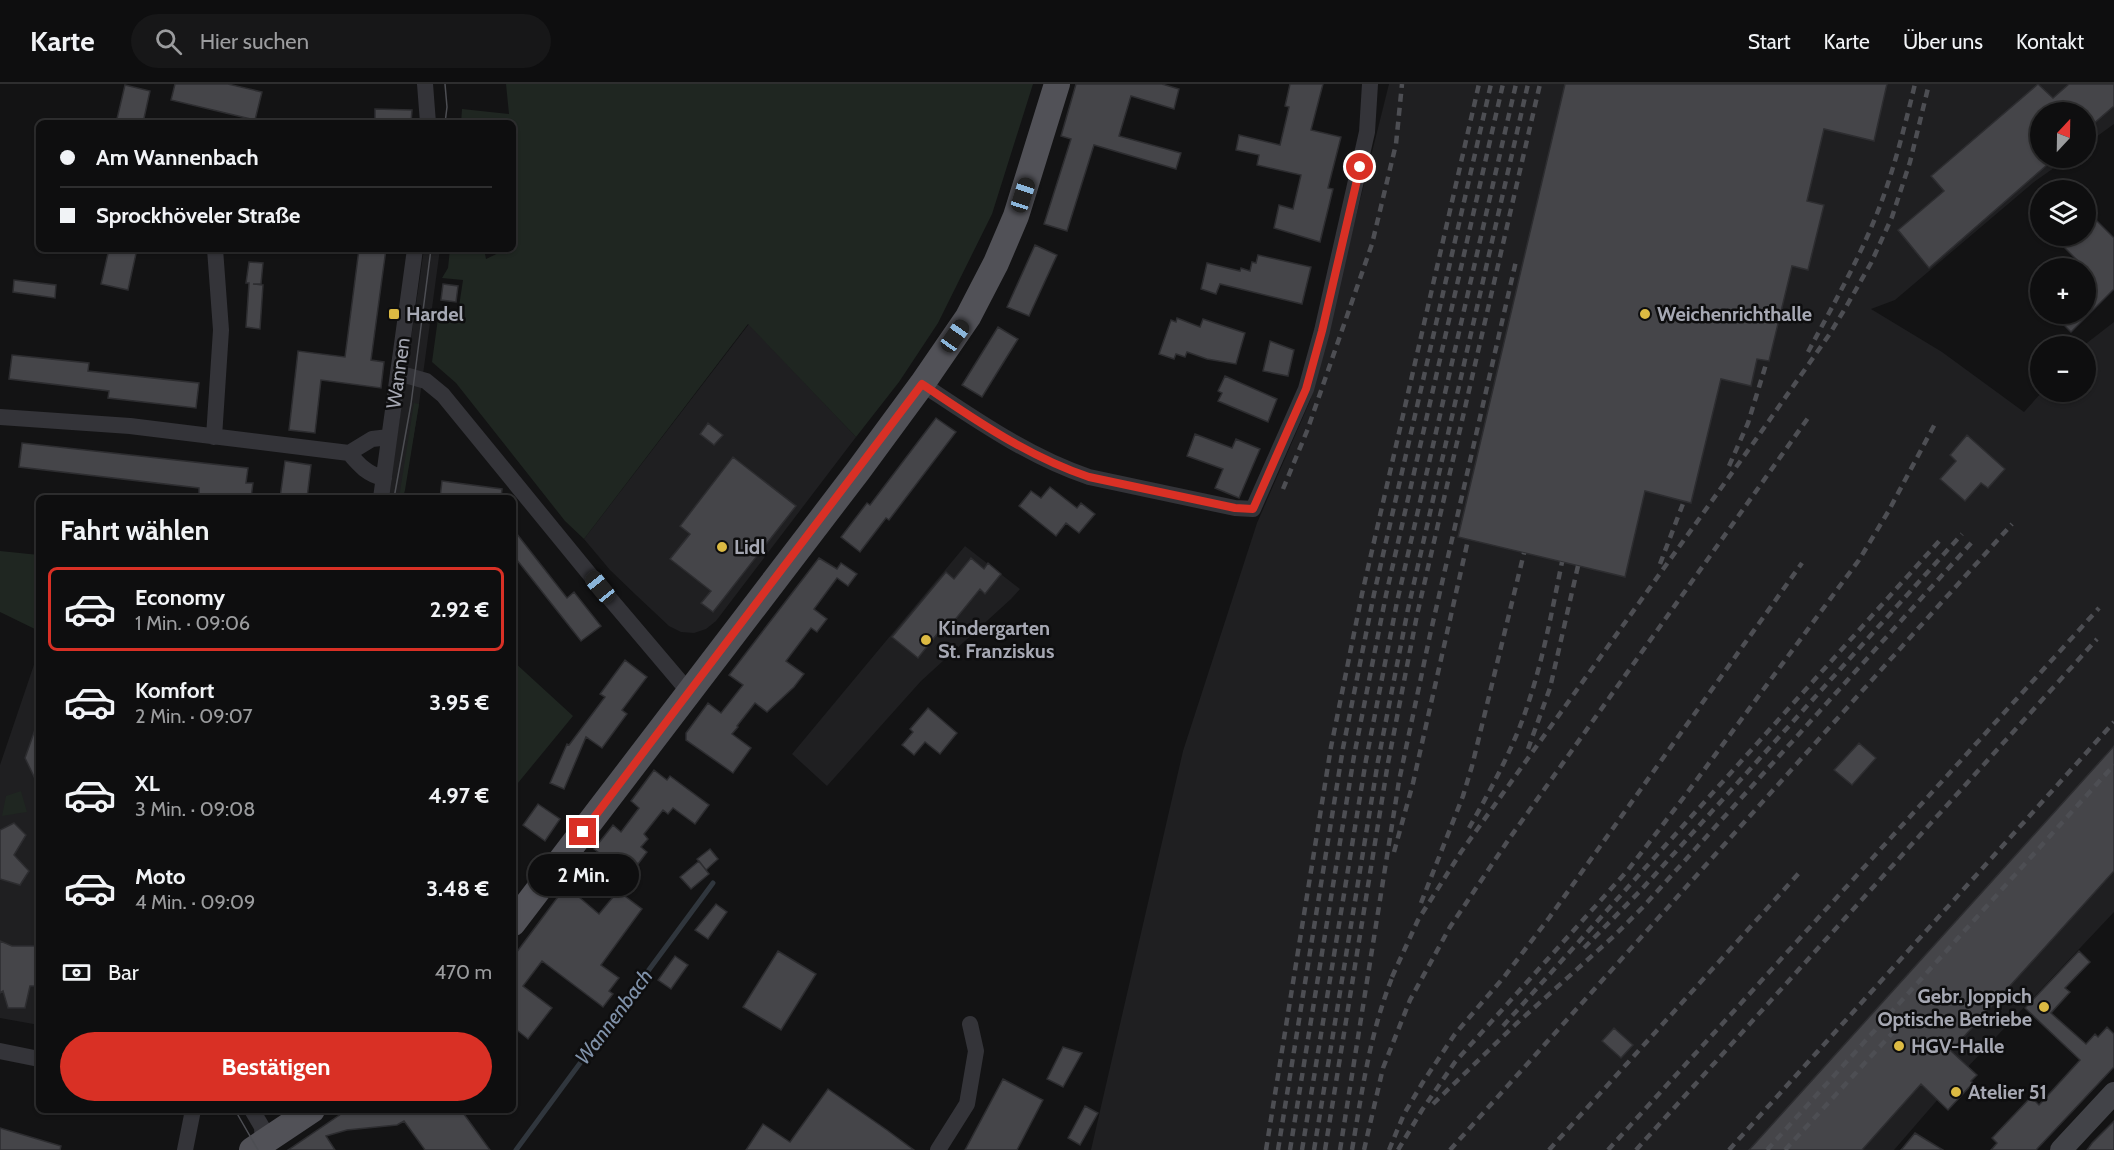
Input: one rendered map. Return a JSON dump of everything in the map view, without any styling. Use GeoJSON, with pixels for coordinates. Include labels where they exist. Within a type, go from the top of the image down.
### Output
{"type":"FeatureCollection","features":[{"type":"Feature","properties":{"kind":"main road"},"geometry":{"type":"LineString","coordinates":[[516,919],[922,384],[968,317],[996,263],[1016,216],[1057,84]]}},
{"type":"Feature","properties":{"kind":"main road"},"geometry":{"type":"LineString","coordinates":[[259,1148],[308,1113]]}},
{"type":"Feature","properties":{"kind":"street"},"geometry":{"type":"LineString","coordinates":[[425,84],[428,120]]}},
{"type":"Feature","properties":{"kind":"street"},"geometry":{"type":"LineString","coordinates":[[922,384],[976,420],[1027,450],[1068,470],[1089,477],[1235,508],[1253,509],[1306,389],[1319,343],[1367,132],[1370,84]]}},
{"type":"Feature","properties":{"kind":"street"},"geometry":{"type":"LineString","coordinates":[[214,436],[221,330],[215,252]]}},
{"type":"Feature","properties":{"kind":"street","name":"Wannen"},"geometry":{"type":"LineString","coordinates":[[381,495],[415,252]]}},
{"type":"Feature","properties":{"kind":"street"},"geometry":{"type":"LineString","coordinates":[[398,373],[426,381],[443,395],[689,692]]}},
{"type":"Feature","properties":{"kind":"street"},"geometry":{"type":"LineString","coordinates":[[0,417],[130,426],[349,453],[365,469],[375,476],[384,478]]}},
{"type":"Feature","properties":{"kind":"street"},"geometry":{"type":"LineString","coordinates":[[349,453],[372,439],[389,437]]}},
{"type":"Feature","properties":{"kind":"street"},"geometry":{"type":"LineString","coordinates":[[938,1150],[968,1104],[976,1051],[970,1024]]}},
{"type":"Feature","properties":{"kind":"street"},"geometry":{"type":"LineString","coordinates":[[0,1051],[36,1058]]}},
{"type":"Feature","properties":{"kind":"street"},"geometry":{"type":"LineString","coordinates":[[2061,1150],[2114,1093]]}},
{"type":"Feature","properties":{"kind":"street"},"geometry":{"type":"LineString","coordinates":[[185,1150],[192,1113]]}},
{"type":"Feature","properties":{"kind":"street"},"geometry":{"type":"LineString","coordinates":[[254,1113],[262,1126],[259,1148]]}},
{"type":"Feature","properties":{"kind":"shaded area"},"geometry":{"type":"Polygon","coordinates":[[[506,84],[1033,84],[992,214],[938,323],[899,382],[856,437],[748,324],[584,539],[565,521],[456,383],[432,362],[439,311],[458,313],[463,280],[442,278],[448,268],[450,252],[485,252],[486,259],[501,252],[516,252],[516,120],[461,120],[462,109],[509,114],[506,84]]]}},
{"type":"Feature","properties":{"kind":"shaded area"},"geometry":{"type":"Polygon","coordinates":[[[1389,84],[2114,84],[2114,124],[2096,137],[2096,102],[2030,102],[2030,168],[2054,168],[2037,180],[2030,180],[2030,185],[1895,300],[1871,309],[1942,352],[2024,412],[2033,402],[2096,402],[2096,336],[2114,322],[2114,912],[1946,1090],[1894,1150],[1091,1150],[1183,751],[1257,523],[1310,401],[1389,84]]]}},
{"type":"Feature","properties":{"kind":"shaded area"},"geometry":{"type":"Polygon","coordinates":[[[424,252],[440,252],[419,404],[404,495],[388,495],[424,252]]]}},
{"type":"Feature","properties":{"kind":"shaded area"},"geometry":{"type":"Polygon","coordinates":[[[749,324],[856,437],[716,621],[706,629],[694,633],[681,632],[669,626],[636,595],[610,570],[584,539],[749,324]]]}},
{"type":"Feature","properties":{"kind":"shaded area"},"geometry":{"type":"Polygon","coordinates":[[[414,403],[419,404],[405,490],[404,495],[399,495],[414,403]]]}},
{"type":"Feature","properties":{"kind":"shaded area","name":"Kindergarten St. Franziskus"},"geometry":{"type":"Polygon","coordinates":[[[965,546],[1020,589],[921,681],[827,786],[792,754],[965,546]]]}},
{"type":"Feature","properties":{"kind":"shaded area"},"geometry":{"type":"Polygon","coordinates":[[[0,551],[36,555],[36,630],[0,612],[0,551]]]}},
{"type":"Feature","properties":{"kind":"shaded area"},"geometry":{"type":"Polygon","coordinates":[[[36,659],[36,1024],[0,1018],[0,765],[36,659]]]}},
{"type":"Feature","properties":{"kind":"shaded area"},"geometry":{"type":"Polygon","coordinates":[[[516,664],[573,716],[516,785],[516,664]]]}},
{"type":"Feature","properties":{"kind":"shaded area"},"geometry":{"type":"Polygon","coordinates":[[[21,791],[27,812],[2,816],[6,796],[21,791]]]}},
{"type":"Feature","properties":{"kind":"building"},"geometry":{"type":"Polygon","coordinates":[[[175,84],[228,84],[262,92],[255,120],[171,100],[175,84]]]}},
{"type":"Feature","properties":{"kind":"building"},"geometry":{"type":"Polygon","coordinates":[[[1076,84],[1162,84],[1179,89],[1174,109],[1131,96],[1119,136],[1181,153],[1176,169],[1094,145],[1067,231],[1044,224],[1071,139],[1061,136],[1076,84]]]}},
{"type":"Feature","properties":{"kind":"building"},"geometry":{"type":"Polygon","coordinates":[[[1290,84],[1323,84],[1311,130],[1341,137],[1328,188],[1333,189],[1320,242],[1274,228],[1279,205],[1293,209],[1301,175],[1257,165],[1259,155],[1236,150],[1239,135],[1280,145],[1289,107],[1285,106],[1290,84]]]}},
{"type":"Feature","properties":{"kind":"building","name":"Weichenrichthalle"},"geometry":{"type":"Polygon","coordinates":[[[1565,84],[1887,84],[1874,141],[1824,129],[1807,201],[1824,205],[1808,270],[1792,266],[1769,361],[1757,359],[1751,386],[1721,379],[1691,503],[1645,491],[1625,577],[1458,537],[1565,84]]]}},
{"type":"Feature","properties":{"kind":"building"},"geometry":{"type":"Polygon","coordinates":[[[2038,84],[2053,98],[2069,84],[2114,84],[2114,106],[2096,122],[2096,102],[2030,102],[2030,168],[2044,168],[1929,268],[1898,230],[1944,191],[1931,176],[2038,84]]]}},
{"type":"Feature","properties":{"kind":"building"},"geometry":{"type":"Polygon","coordinates":[[[125,85],[150,91],[144,120],[117,120],[125,85]]]}},
{"type":"Feature","properties":{"kind":"building"},"geometry":{"type":"Polygon","coordinates":[[[375,109],[412,110],[411,120],[375,120],[375,109]]]}},
{"type":"Feature","properties":{"kind":"building"},"geometry":{"type":"Polygon","coordinates":[[[2096,220],[2114,238],[2114,289],[2096,307],[2096,258],[2075,258],[2063,246],[2096,246],[2096,220]]]}},
{"type":"Feature","properties":{"kind":"building"},"geometry":{"type":"Polygon","coordinates":[[[1035,245],[1057,255],[1029,316],[1007,307],[1035,245]]]}},
{"type":"Feature","properties":{"kind":"building"},"geometry":{"type":"Polygon","coordinates":[[[108,252],[136,252],[128,290],[101,284],[108,252]]]}},
{"type":"Feature","properties":{"kind":"building"},"geometry":{"type":"Polygon","coordinates":[[[359,252],[386,252],[371,360],[384,362],[381,388],[321,380],[315,433],[289,430],[298,351],[345,357],[359,252]]]}},
{"type":"Feature","properties":{"kind":"building"},"geometry":{"type":"Polygon","coordinates":[[[1258,255],[1311,267],[1302,304],[1220,284],[1216,294],[1201,289],[1207,263],[1240,271],[1241,268],[1250,271],[1252,262],[1256,263],[1258,255]]]}},
{"type":"Feature","properties":{"kind":"building"},"geometry":{"type":"Polygon","coordinates":[[[249,262],[263,263],[261,284],[253,284],[263,285],[260,329],[246,327],[249,283],[246,283],[249,262]]]}},
{"type":"Feature","properties":{"kind":"building"},"geometry":{"type":"Polygon","coordinates":[[[14,280],[56,285],[55,298],[13,292],[14,280]]]}},
{"type":"Feature","properties":{"kind":"building"},"geometry":{"type":"Polygon","coordinates":[[[443,284],[458,286],[456,302],[441,300],[443,284]]]}},
{"type":"Feature","properties":{"kind":"building"},"geometry":{"type":"Polygon","coordinates":[[[1177,318],[1200,327],[1203,319],[1245,333],[1236,364],[1207,359],[1187,352],[1185,357],[1176,354],[1174,359],[1159,354],[1171,320],[1176,322],[1177,318]]]}},
{"type":"Feature","properties":{"kind":"building"},"geometry":{"type":"Polygon","coordinates":[[[2063,324],[2079,324],[2071,332],[2063,324]]]}},
{"type":"Feature","properties":{"kind":"building"},"geometry":{"type":"Polygon","coordinates":[[[998,327],[1018,339],[982,397],[962,385],[998,327]]]}},
{"type":"Feature","properties":{"kind":"building"},"geometry":{"type":"Polygon","coordinates":[[[1270,341],[1294,350],[1288,376],[1263,371],[1270,341]]]}},
{"type":"Feature","properties":{"kind":"building"},"geometry":{"type":"Polygon","coordinates":[[[12,355],[89,363],[88,371],[199,383],[196,408],[108,398],[109,391],[9,379],[12,355]]]}},
{"type":"Feature","properties":{"kind":"building"},"geometry":{"type":"Polygon","coordinates":[[[1225,376],[1277,399],[1268,422],[1218,401],[1222,393],[1218,391],[1225,376]]]}},
{"type":"Feature","properties":{"kind":"building"},"geometry":{"type":"Polygon","coordinates":[[[936,418],[956,432],[889,520],[886,518],[860,552],[841,537],[867,503],[870,505],[936,418]]]}},
{"type":"Feature","properties":{"kind":"building"},"geometry":{"type":"Polygon","coordinates":[[[708,423],[723,435],[714,445],[700,434],[708,423]]]}},
{"type":"Feature","properties":{"kind":"building"},"geometry":{"type":"Polygon","coordinates":[[[1195,434],[1232,448],[1236,439],[1260,449],[1239,498],[1215,488],[1223,469],[1187,456],[1195,434]]]}},
{"type":"Feature","properties":{"kind":"building"},"geometry":{"type":"Polygon","coordinates":[[[1967,435],[2005,469],[1988,488],[1981,483],[1965,501],[1940,479],[1956,461],[1950,455],[1967,435]]]}},
{"type":"Feature","properties":{"kind":"building"},"geometry":{"type":"Polygon","coordinates":[[[22,443],[248,468],[246,483],[253,483],[251,495],[212,495],[199,494],[199,488],[19,467],[22,443]]]}},
{"type":"Feature","properties":{"kind":"building","name":"Lidl"},"geometry":{"type":"Polygon","coordinates":[[[733,457],[796,506],[713,612],[701,603],[711,591],[670,559],[690,534],[680,526],[733,457]]]}},
{"type":"Feature","properties":{"kind":"building"},"geometry":{"type":"Polygon","coordinates":[[[285,461],[311,465],[307,495],[280,495],[285,461]]]}},
{"type":"Feature","properties":{"kind":"building"},"geometry":{"type":"Polygon","coordinates":[[[442,481],[502,489],[501,495],[440,495],[442,481]]]}},
{"type":"Feature","properties":{"kind":"building"},"geometry":{"type":"Polygon","coordinates":[[[1050,487],[1077,508],[1081,503],[1095,514],[1079,533],[1066,523],[1056,536],[1019,506],[1031,491],[1041,498],[1050,487]]]}},
{"type":"Feature","properties":{"kind":"building"},"geometry":{"type":"Polygon","coordinates":[[[516,533],[567,598],[574,592],[601,626],[581,641],[516,559],[516,533]]]}},
{"type":"Feature","properties":{"kind":"building"},"geometry":{"type":"Polygon","coordinates":[[[819,558],[837,569],[841,563],[857,574],[848,586],[837,578],[814,609],[827,619],[817,632],[811,628],[786,661],[804,674],[794,687],[767,712],[755,703],[732,734],[751,748],[733,773],[686,740],[686,733],[708,703],[721,713],[743,685],[729,675],[819,558]]]}},
{"type":"Feature","properties":{"kind":"building"},"geometry":{"type":"Polygon","coordinates":[[[971,558],[984,569],[988,563],[1001,574],[985,594],[980,589],[945,632],[941,629],[918,658],[892,637],[946,572],[954,579],[971,558]]]}},
{"type":"Feature","properties":{"kind":"building"},"geometry":{"type":"Polygon","coordinates":[[[625,660],[647,677],[622,710],[627,714],[602,748],[586,737],[564,789],[550,783],[567,744],[569,745],[605,697],[600,694],[625,660]]]}},
{"type":"Feature","properties":{"kind":"building"},"geometry":{"type":"Polygon","coordinates":[[[928,708],[957,733],[940,754],[925,742],[914,755],[902,745],[913,732],[910,729],[928,708]]]}},
{"type":"Feature","properties":{"kind":"building"},"geometry":{"type":"Polygon","coordinates":[[[36,727],[36,781],[25,758],[36,727]]]}},
{"type":"Feature","properties":{"kind":"building"},"geometry":{"type":"Polygon","coordinates":[[[1859,743],[1876,758],[1852,785],[1834,770],[1859,743]]]}},
{"type":"Feature","properties":{"kind":"building","name":"HGV-Halle"},"geometry":{"type":"Polygon","coordinates":[[[2114,746],[2114,871],[1951,1051],[1977,1075],[1971,1081],[1973,1083],[1948,1110],[1921,1084],[1862,1150],[1749,1150],[2114,746]]]}},
{"type":"Feature","properties":{"kind":"building"},"geometry":{"type":"Polygon","coordinates":[[[654,770],[667,780],[670,776],[709,805],[695,824],[673,808],[668,814],[663,810],[644,834],[648,839],[641,847],[647,852],[638,864],[633,861],[619,879],[608,870],[613,864],[594,849],[613,825],[621,832],[639,808],[631,801],[654,770]]]}},
{"type":"Feature","properties":{"kind":"building"},"geometry":{"type":"Polygon","coordinates":[[[538,804],[560,819],[545,841],[523,825],[538,804]]]}},
{"type":"Feature","properties":{"kind":"building"},"geometry":{"type":"Polygon","coordinates":[[[14,823],[26,835],[14,855],[29,871],[20,885],[0,879],[0,830],[14,823]]]}},
{"type":"Feature","properties":{"kind":"building"},"geometry":{"type":"Polygon","coordinates":[[[710,849],[718,859],[706,870],[697,859],[710,849]]]}},
{"type":"Feature","properties":{"kind":"building"},"geometry":{"type":"Polygon","coordinates":[[[699,861],[709,874],[691,889],[680,877],[699,861]]]}},
{"type":"Feature","properties":{"kind":"building"},"geometry":{"type":"Polygon","coordinates":[[[566,886],[599,914],[618,891],[642,909],[601,965],[619,978],[609,991],[613,994],[603,1007],[542,961],[523,986],[552,1008],[528,1039],[516,1029],[516,953],[566,886]]]}},
{"type":"Feature","properties":{"kind":"building"},"geometry":{"type":"Polygon","coordinates":[[[716,904],[727,912],[708,939],[695,930],[716,904]]]}},
{"type":"Feature","properties":{"kind":"building"},"geometry":{"type":"Polygon","coordinates":[[[0,941],[12,946],[36,946],[36,986],[30,986],[25,1008],[8,1008],[3,991],[0,993],[0,941]]]}},
{"type":"Feature","properties":{"kind":"building"},"geometry":{"type":"Polygon","coordinates":[[[778,951],[816,974],[781,1030],[743,1007],[778,951]]]}},
{"type":"Feature","properties":{"kind":"building"},"geometry":{"type":"Polygon","coordinates":[[[2079,951],[2090,962],[2065,988],[2070,992],[2051,1013],[2086,1044],[2095,1034],[2098,1037],[2107,1027],[2114,1034],[2114,1067],[2036,1150],[1991,1150],[1997,1143],[1992,1138],[2031,1097],[2039,1105],[2080,1060],[2025,1008],[2079,951]]]}},
{"type":"Feature","properties":{"kind":"building"},"geometry":{"type":"Polygon","coordinates":[[[675,956],[688,965],[671,989],[658,980],[675,956]]]}},
{"type":"Feature","properties":{"kind":"building"},"geometry":{"type":"Polygon","coordinates":[[[1614,1028],[1633,1045],[1621,1058],[1602,1041],[1614,1028]]]}},
{"type":"Feature","properties":{"kind":"building"},"geometry":{"type":"Polygon","coordinates":[[[1063,1047],[1082,1053],[1063,1087],[1047,1079],[1063,1047]]]}},
{"type":"Feature","properties":{"kind":"building"},"geometry":{"type":"Polygon","coordinates":[[[1003,1079],[1043,1100],[1017,1150],[965,1150],[1003,1079]]]}},
{"type":"Feature","properties":{"kind":"building"},"geometry":{"type":"Polygon","coordinates":[[[828,1089],[914,1150],[746,1150],[763,1124],[790,1142],[828,1089]]]}},
{"type":"Feature","properties":{"kind":"building"},"geometry":{"type":"Polygon","coordinates":[[[1085,1106],[1098,1113],[1080,1145],[1068,1138],[1085,1106]]]}},
{"type":"Feature","properties":{"kind":"building"},"geometry":{"type":"Polygon","coordinates":[[[343,1113],[463,1113],[490,1150],[425,1150],[404,1121],[397,1125],[347,1130],[326,1136],[335,1150],[288,1150],[343,1113]]]}},
{"type":"Feature","properties":{"kind":"building"},"geometry":{"type":"Polygon","coordinates":[[[2114,1121],[2114,1150],[2087,1150],[2092,1143],[2114,1121]]]}},
{"type":"Feature","properties":{"kind":"building"},"geometry":{"type":"Polygon","coordinates":[[[0,1128],[61,1146],[60,1150],[0,1150],[0,1128]]]}},
{"type":"Feature","properties":{"kind":"building"},"geometry":{"type":"Polygon","coordinates":[[[1915,1133],[1943,1150],[1901,1150],[1915,1133]]]}},
{"type":"Feature","properties":{"kind":"waterway","name":"Wannenbach"},"geometry":{"type":"LineString","coordinates":[[516,1150],[713,883]]}},
{"type":"Feature","properties":{"kind":"tram line"},"geometry":{"type":"LineString","coordinates":[[445,84],[445,120]]}},
{"type":"Feature","properties":{"kind":"tram line"},"geometry":{"type":"LineString","coordinates":[[395,495],[411,404],[431,252]]}},
{"type":"Feature","properties":{"kind":"tram line"},"geometry":{"type":"LineString","coordinates":[[237,1113],[258,1150]]}},
{"type":"Feature","properties":{"kind":"railway"},"geometry":{"type":"LineString","coordinates":[[1283,489],[1307,431],[1372,244],[1396,144],[1402,84]]}},
{"type":"Feature","properties":{"kind":"railway"},"geometry":{"type":"LineString","coordinates":[[1266,1150],[1331,747],[1362,594],[1479,84]]}},
{"type":"Feature","properties":{"kind":"railway"},"geometry":{"type":"LineString","coordinates":[[1278,1150],[1343,748],[1374,594],[1491,84]]}},
{"type":"Feature","properties":{"kind":"railway"},"geometry":{"type":"LineString","coordinates":[[1290,1150],[1354,756],[1386,595],[1503,84]]}},
{"type":"Feature","properties":{"kind":"railway"},"geometry":{"type":"LineString","coordinates":[[1302,1150],[1366,760],[1397,602],[1516,84]]}},
{"type":"Feature","properties":{"kind":"railway"},"geometry":{"type":"LineString","coordinates":[[1314,1150],[1378,761],[1408,609],[1528,84]]}},
{"type":"Feature","properties":{"kind":"railway"},"geometry":{"type":"LineString","coordinates":[[1325,1150],[1388,763],[1417,615],[1540,84]]}},
{"type":"Feature","properties":{"kind":"railway"},"geometry":{"type":"LineString","coordinates":[[1808,352],[1876,216],[1893,168],[1915,84]]}},
{"type":"Feature","properties":{"kind":"railway"},"geometry":{"type":"LineString","coordinates":[[1392,977],[1418,920],[1461,852],[1759,435],[1846,307],[1871,263],[1892,217],[1910,162],[1929,84]]}},
{"type":"Feature","properties":{"kind":"railway"},"geometry":{"type":"LineString","coordinates":[[1340,1150],[1399,781],[1430,635],[1516,261]]}},
{"type":"Feature","properties":{"kind":"railway"},"geometry":{"type":"LineString","coordinates":[[1729,466],[1748,423],[1767,361]]}},
{"type":"Feature","properties":{"kind":"railway"},"geometry":{"type":"LineString","coordinates":[[1364,1150],[1383,1068],[1410,1000],[1450,927],[1509,839],[1808,418]]}},
{"type":"Feature","properties":{"kind":"railway"},"geometry":{"type":"LineString","coordinates":[[1398,1150],[1455,1062],[1628,870],[1684,797],[1859,560],[1888,512],[1936,422]]}},
{"type":"Feature","properties":{"kind":"railway"},"geometry":{"type":"LineString","coordinates":[[1660,564],[1684,501]]}},
{"type":"Feature","properties":{"kind":"railway"},"geometry":{"type":"LineString","coordinates":[[1450,1150],[2012,524]]}},
{"type":"Feature","properties":{"kind":"railway"},"geometry":{"type":"LineString","coordinates":[[1584,948],[1642,889],[1962,534]]}},
{"type":"Feature","properties":{"kind":"railway"},"geometry":{"type":"LineString","coordinates":[[1503,1026],[1941,539]]}},
{"type":"Feature","properties":{"kind":"railway"},"geometry":{"type":"LineString","coordinates":[[1394,852],[1413,783],[1468,540]]}},
{"type":"Feature","properties":{"kind":"railway"},"geometry":{"type":"LineString","coordinates":[[1433,1104],[1643,907],[1973,541]]}},
{"type":"Feature","properties":{"kind":"railway"},"geometry":{"type":"LineString","coordinates":[[1421,903],[1463,796],[1472,766],[1524,553]]}},
{"type":"Feature","properties":{"kind":"railway"},"geometry":{"type":"LineString","coordinates":[[1469,828],[1508,753],[1527,707],[1551,617],[1562,562]]}},
{"type":"Feature","properties":{"kind":"railway"},"geometry":{"type":"LineString","coordinates":[[1389,1150],[1404,1114],[1455,1034],[1504,977],[1549,918],[1802,563]]}},
{"type":"Feature","properties":{"kind":"railway"},"geometry":{"type":"LineString","coordinates":[[1528,749],[1550,688],[1578,566]]}},
{"type":"Feature","properties":{"kind":"railway"},"geometry":{"type":"LineString","coordinates":[[1608,1150],[2099,608]]}},
{"type":"Feature","properties":{"kind":"railway"},"geometry":{"type":"LineString","coordinates":[[1636,1150],[2097,639]]}},
{"type":"Feature","properties":{"kind":"railway"},"geometry":{"type":"LineString","coordinates":[[1729,1150],[2114,722]]}},
{"type":"Feature","properties":{"kind":"railway"},"geometry":{"type":"LineString","coordinates":[[1767,1150],[2114,765]]}},
{"type":"Feature","properties":{"kind":"railway"},"geometry":{"type":"LineString","coordinates":[[1549,1150],[1799,873]]}},
{"type":"Feature","properties":{"kind":"railway"},"geometry":{"type":"LineString","coordinates":[[1352,1150],[1373,1037],[1395,970]]}},
{"type":"Feature","properties":{"kind":"railway"},"geometry":{"type":"LineString","coordinates":[[1785,1150],[1897,1028]]}},
{"type":"Feature","properties":{"kind":"place","name":"Hardel"},"geometry":{"type":"Point","coordinates":[394,314]}},
{"type":"Feature","properties":{"kind":"place","name":"Weichenrichthalle"},"geometry":{"type":"Point","coordinates":[1645,314]}},
{"type":"Feature","properties":{"kind":"place","name":"Lidl"},"geometry":{"type":"Point","coordinates":[722,547]}},
{"type":"Feature","properties":{"kind":"place","name":"Kindergarten St. Franziskus"},"geometry":{"type":"Point","coordinates":[926,640]}},
{"type":"Feature","properties":{"kind":"place","name":"Gebr. Joppich Optische Betriebe"},"geometry":{"type":"Point","coordinates":[2044,1007]}},
{"type":"Feature","properties":{"kind":"place","name":"HGV-Halle"},"geometry":{"type":"Point","coordinates":[1899,1046]}},
{"type":"Feature","properties":{"kind":"place","name":"Atelier 51"},"geometry":{"type":"Point","coordinates":[1956,1092]}},
{"type":"Feature","properties":{"kind":"route"},"geometry":{"type":"LineString","coordinates":[[583,832],[922,384],[976,420],[1027,450],[1068,470],[1089,477],[1235,508],[1253,509],[1306,389],[1322,331],[1360,167]]}}]}
